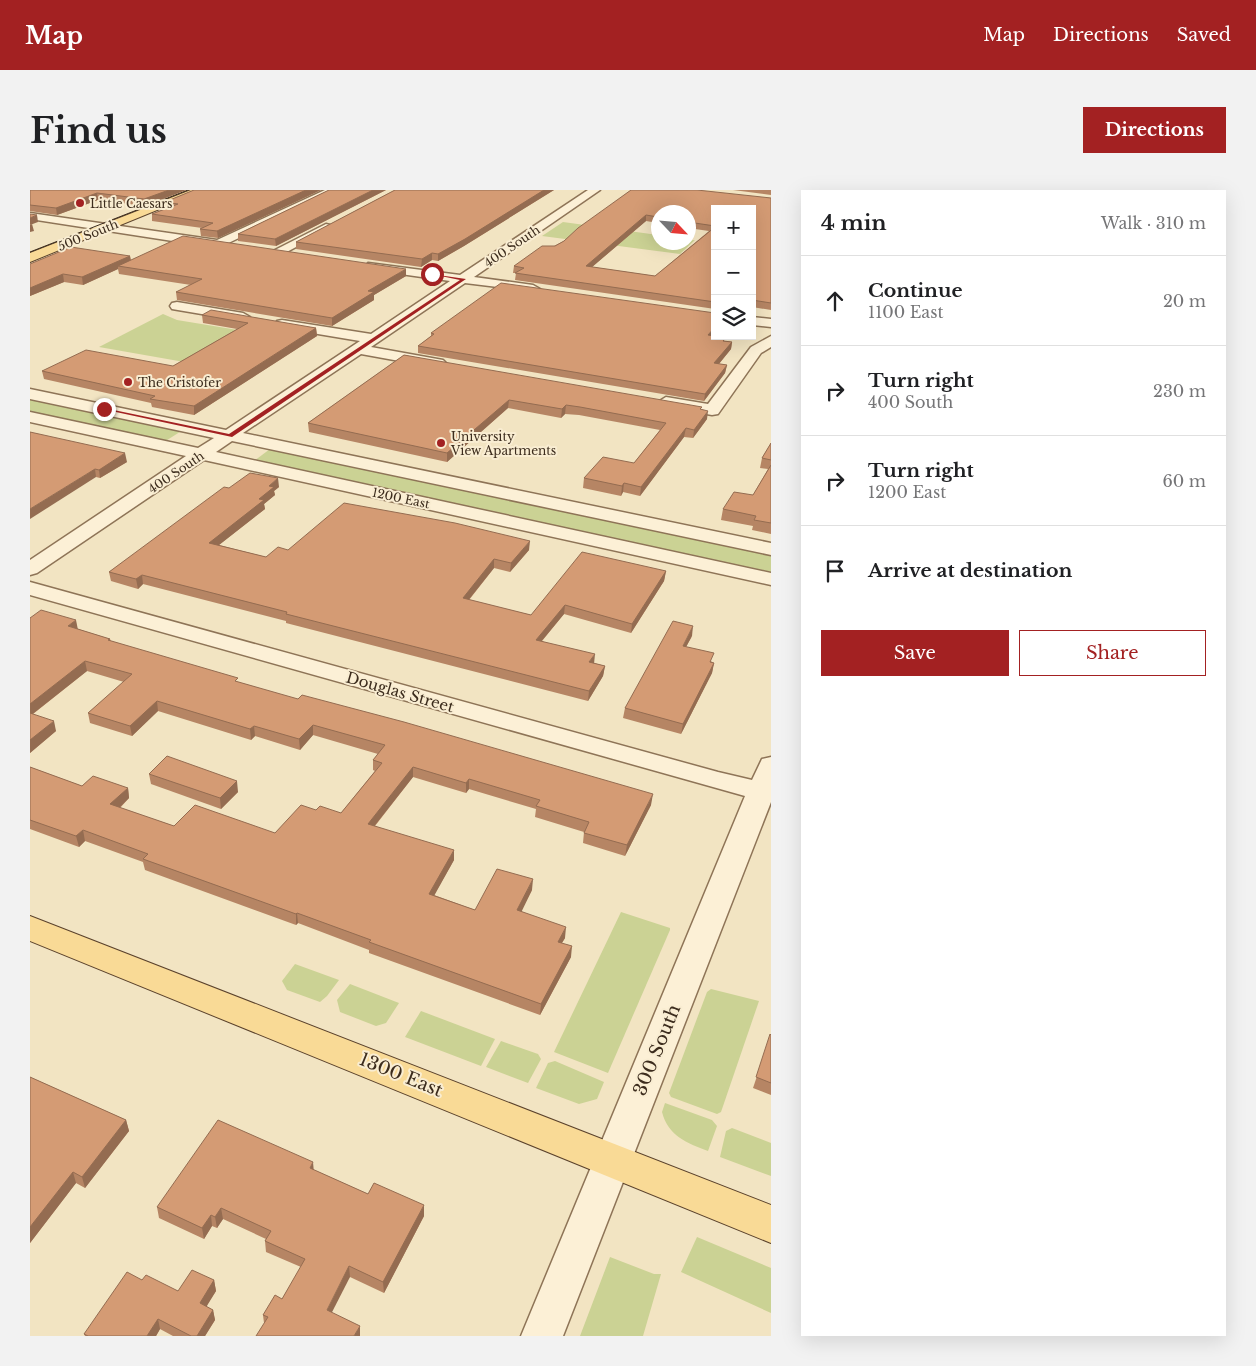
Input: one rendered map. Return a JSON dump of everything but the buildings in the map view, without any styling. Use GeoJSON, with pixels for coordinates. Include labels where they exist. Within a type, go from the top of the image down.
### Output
{"type":"FeatureCollection","features":[{"type":"Feature","properties":{"kind":"main road","name":"500 South"},"geometry":{"type":"LineString","coordinates":[[30,258],[201,190]]}},
{"type":"Feature","properties":{"kind":"main road","name":"500 South"},"geometry":{"type":"LineString","coordinates":[[58,232],[107,213]]}},
{"type":"Feature","properties":{"kind":"main road","name":"1300 East"},"geometry":{"type":"LineString","coordinates":[[30,928],[614,1159],[771,1224]]}},
{"type":"Feature","properties":{"kind":"street"},"geometry":{"type":"LineString","coordinates":[[218,244],[333,190]]}},
{"type":"Feature","properties":{"kind":"street","name":"400 South"},"geometry":{"type":"LineString","coordinates":[[30,570],[595,190]]}},
{"type":"Feature","properties":{"kind":"street"},"geometry":{"type":"LineString","coordinates":[[30,216],[237,246]]}},
{"type":"Feature","properties":{"kind":"street"},"geometry":{"type":"LineString","coordinates":[[296,255],[272,251],[334,223]]}},
{"type":"Feature","properties":{"kind":"street"},"geometry":{"type":"LineString","coordinates":[[363,264],[552,292]]}},
{"type":"Feature","properties":{"kind":"street"},"geometry":{"type":"LineString","coordinates":[[177,306],[374,340]]}},
{"type":"Feature","properties":{"kind":"street"},"geometry":{"type":"LineString","coordinates":[[756,321],[771,323]]}},
{"type":"Feature","properties":{"kind":"street"},"geometry":{"type":"LineString","coordinates":[[654,400],[712,410],[756,350],[771,340]]}},
{"type":"Feature","properties":{"kind":"street"},"geometry":{"type":"LineString","coordinates":[[359,349],[450,365]]}},
{"type":"Feature","properties":{"kind":"street","name":"1200 East"},"geometry":{"type":"LineString","coordinates":[[30,394],[771,549]]}},
{"type":"Feature","properties":{"kind":"street","name":"1200 East"},"geometry":{"type":"LineString","coordinates":[[30,417],[771,579]]}},
{"type":"Feature","properties":{"kind":"street","name":"Douglas Street"},"geometry":{"type":"LineString","coordinates":[[30,588],[768,783]]}},
{"type":"Feature","properties":{"kind":"street","name":"300 South"},"geometry":{"type":"LineString","coordinates":[[542,1336],[768,783]]}},
{"type":"Feature","properties":{"kind":"green space"},"geometry":{"type":"Polygon","coordinates":[[[563,222],[651,234],[651,250],[684,250],[680,254],[542,236],[563,222]]]}},
{"type":"Feature","properties":{"kind":"green space"},"geometry":{"type":"Polygon","coordinates":[[[163,314],[177,320],[244,331],[190,363],[99,347],[163,314]]]}},
{"type":"Feature","properties":{"kind":"green space"},"geometry":{"type":"Polygon","coordinates":[[[30,398],[183,430],[164,442],[30,413],[30,398]]]}},
{"type":"Feature","properties":{"kind":"green space"},"geometry":{"type":"Polygon","coordinates":[[[270,449],[771,554],[771,572],[254,461],[270,449]]]}},
{"type":"Feature","properties":{"kind":"green space"},"geometry":{"type":"Polygon","coordinates":[[[621,912],[670,928],[670,930],[608,1073],[554,1052],[621,912]]]}},
{"type":"Feature","properties":{"kind":"green space"},"geometry":{"type":"Polygon","coordinates":[[[295,964],[339,980],[320,1002],[287,990],[282,981],[295,964]]]}},
{"type":"Feature","properties":{"kind":"green space"},"geometry":{"type":"Polygon","coordinates":[[[350,984],[399,1003],[386,1023],[376,1026],[340,1012],[337,1000],[350,984]]]}},
{"type":"Feature","properties":{"kind":"green space"},"geometry":{"type":"Polygon","coordinates":[[[711,989],[759,1001],[721,1112],[717,1114],[671,1097],[669,1093],[707,992],[711,989]]]}},
{"type":"Feature","properties":{"kind":"green space"},"geometry":{"type":"Polygon","coordinates":[[[421,1011],[495,1039],[481,1066],[405,1037],[421,1011]]]}},
{"type":"Feature","properties":{"kind":"green space"},"geometry":{"type":"Polygon","coordinates":[[[501,1041],[538,1054],[541,1059],[528,1083],[486,1067],[501,1041]]]}},
{"type":"Feature","properties":{"kind":"green space"},"geometry":{"type":"Polygon","coordinates":[[[555,1061],[604,1082],[597,1099],[579,1104],[536,1088],[548,1063],[555,1061]]]}},
{"type":"Feature","properties":{"kind":"green space"},"geometry":{"type":"Polygon","coordinates":[[[665,1103],[712,1120],[717,1126],[708,1151],[679,1138],[674,1133],[662,1112],[665,1103]]]}},
{"type":"Feature","properties":{"kind":"green space"},"geometry":{"type":"Polygon","coordinates":[[[732,1128],[771,1143],[771,1176],[720,1157],[726,1131],[732,1128]]]}},
{"type":"Feature","properties":{"kind":"green space"},"geometry":{"type":"Polygon","coordinates":[[[697,1237],[771,1268],[771,1313],[681,1272],[697,1237]]]}},
{"type":"Feature","properties":{"kind":"green space"},"geometry":{"type":"Polygon","coordinates":[[[610,1257],[654,1274],[661,1274],[643,1336],[580,1336],[610,1257]]]}},
{"type":"Feature","properties":{"kind":"tram line"},"geometry":{"type":"LineString","coordinates":[[30,252],[188,190]]}},
{"type":"Feature","properties":{"kind":"place","name":"Little Caesars"},"geometry":{"type":"Point","coordinates":[80,203]}},
{"type":"Feature","properties":{"kind":"place","name":"The Cristofer"},"geometry":{"type":"Point","coordinates":[128,382]}},
{"type":"Feature","properties":{"kind":"place","name":"University View Apartments"},"geometry":{"type":"Point","coordinates":[441,443]}},
{"type":"Feature","properties":{"kind":"route"},"geometry":{"type":"LineString","coordinates":[[104,409],[230,436],[464,279],[432,274]]}}]}
